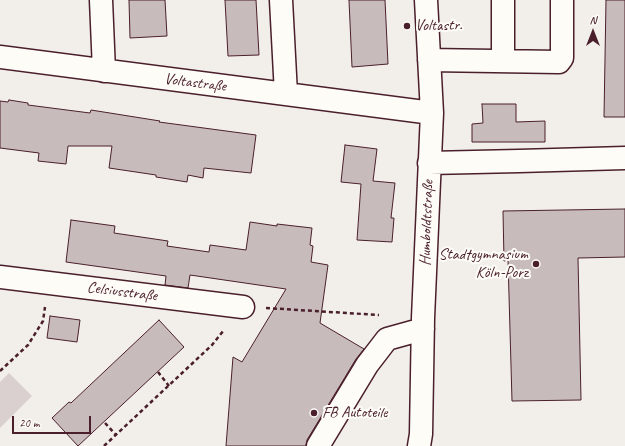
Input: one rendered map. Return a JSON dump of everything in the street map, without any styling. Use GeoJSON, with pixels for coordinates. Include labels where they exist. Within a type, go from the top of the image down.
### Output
{"type":"FeatureCollection","features":[{"type":"Feature","properties":{"kind":"street"},"geometry":{"type":"LineString","coordinates":[[101,0],[104,71]]}},
{"type":"Feature","properties":{"kind":"street"},"geometry":{"type":"LineString","coordinates":[[281,0],[286,94]]}},
{"type":"Feature","properties":{"kind":"street","name":"Humboldtstraße"},"geometry":{"type":"LineString","coordinates":[[422,442],[423,329],[432,113],[426,0]]}},
{"type":"Feature","properties":{"kind":"street"},"geometry":{"type":"LineString","coordinates":[[503,0],[503,61]]}},
{"type":"Feature","properties":{"kind":"street"},"geometry":{"type":"LineString","coordinates":[[429,60],[558,62],[562,58],[562,0]]}},
{"type":"Feature","properties":{"kind":"street","name":"Voltastraße"},"geometry":{"type":"LineString","coordinates":[[0,57],[432,113]]}},
{"type":"Feature","properties":{"kind":"street"},"geometry":{"type":"LineString","coordinates":[[430,163],[625,158]]}},
{"type":"Feature","properties":{"kind":"street","name":"Celsiusstraße"},"geometry":{"type":"LineString","coordinates":[[0,277],[243,307]]}},
{"type":"Feature","properties":{"kind":"street"},"geometry":{"type":"LineString","coordinates":[[318,446],[368,364],[387,339],[423,329]]}},
{"type":"Feature","properties":{"kind":"path"},"geometry":{"type":"LineString","coordinates":[[0,371],[28,345],[43,321],[49,283]]}},
{"type":"Feature","properties":{"kind":"path"},"geometry":{"type":"LineString","coordinates":[[104,446],[212,345],[243,307],[384,316]]}},
{"type":"Feature","properties":{"kind":"path"},"geometry":{"type":"LineString","coordinates":[[158,372],[169,386]]}},
{"type":"Feature","properties":{"kind":"path"},"geometry":{"type":"LineString","coordinates":[[105,423],[116,436]]}},
{"type":"Feature","properties":{"kind":"shaded area"},"geometry":{"type":"Polygon","coordinates":[[[9,373],[32,396],[0,428],[0,382],[9,373]]]}},
{"type":"Feature","properties":{"kind":"building"},"geometry":{"type":"Polygon","coordinates":[[[129,0],[165,0],[167,36],[130,38],[129,0]]]}},
{"type":"Feature","properties":{"kind":"building"},"geometry":{"type":"Polygon","coordinates":[[[225,0],[256,0],[259,55],[228,56],[225,0]]]}},
{"type":"Feature","properties":{"kind":"building"},"geometry":{"type":"Polygon","coordinates":[[[349,0],[385,0],[388,64],[352,67],[349,0]]]}},
{"type":"Feature","properties":{"kind":"building"},"geometry":{"type":"Polygon","coordinates":[[[606,0],[625,0],[625,117],[604,117],[606,0]]]}},
{"type":"Feature","properties":{"kind":"building"},"geometry":{"type":"Polygon","coordinates":[[[9,100],[28,103],[28,105],[90,113],[91,110],[160,121],[159,122],[256,135],[251,173],[204,168],[203,178],[188,175],[187,182],[156,177],[156,175],[109,168],[112,146],[68,146],[66,164],[38,161],[39,153],[0,148],[0,101],[8,102],[9,100]]]}},
{"type":"Feature","properties":{"kind":"building"},"geometry":{"type":"Polygon","coordinates":[[[482,104],[516,104],[516,122],[545,121],[545,142],[472,142],[472,124],[483,123],[482,104]]]}},
{"type":"Feature","properties":{"kind":"building"},"geometry":{"type":"Polygon","coordinates":[[[345,145],[377,149],[373,181],[395,183],[391,218],[394,218],[392,242],[357,240],[361,184],[341,182],[345,145]]]}},
{"type":"Feature","properties":{"kind":"building"},"geometry":{"type":"Polygon","coordinates":[[[625,209],[625,257],[578,258],[581,400],[512,401],[508,260],[504,261],[503,211],[625,209]]]}},
{"type":"Feature","properties":{"kind":"building"},"geometry":{"type":"Polygon","coordinates":[[[71,220],[115,226],[114,233],[168,241],[167,246],[209,252],[210,245],[246,250],[250,222],[277,226],[277,224],[312,228],[310,245],[313,246],[311,262],[328,265],[320,323],[364,349],[356,359],[307,440],[306,446],[226,446],[233,357],[242,362],[286,289],[190,275],[188,288],[165,285],[166,276],[66,262],[71,220]]]}},
{"type":"Feature","properties":{"kind":"building"},"geometry":{"type":"Polygon","coordinates":[[[50,316],[80,320],[77,342],[47,338],[50,316]]]}},
{"type":"Feature","properties":{"kind":"building"},"geometry":{"type":"Polygon","coordinates":[[[159,320],[184,347],[78,446],[52,418],[69,402],[71,403],[159,320]]]}},
{"type":"Feature","properties":{"kind":"place","name":"Voltastr."},"geometry":{"type":"Point","coordinates":[407,26]}},
{"type":"Feature","properties":{"kind":"place","name":"Stadtgymnasium Köln-Porz"},"geometry":{"type":"Point","coordinates":[536,264]}},
{"type":"Feature","properties":{"kind":"place","name":"FB Autoteile"},"geometry":{"type":"Point","coordinates":[314,413]}}]}
